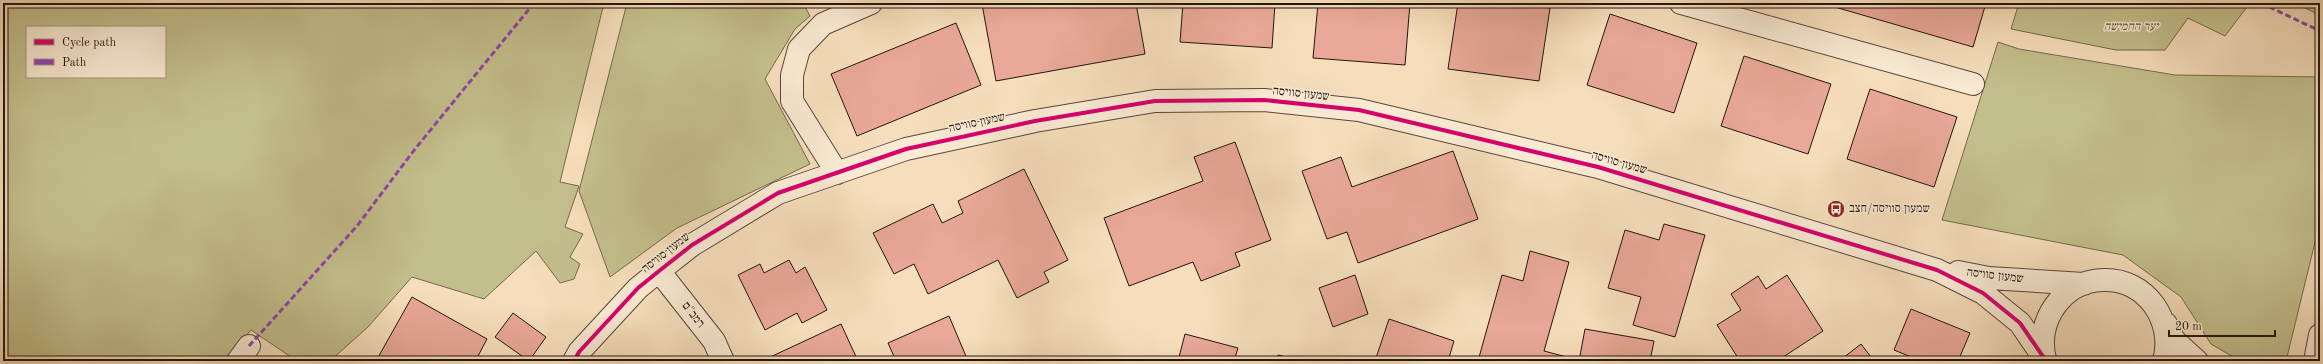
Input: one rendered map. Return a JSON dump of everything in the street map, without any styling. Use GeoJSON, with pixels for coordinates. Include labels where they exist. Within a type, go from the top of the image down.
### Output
{"type":"FeatureCollection","features":[{"type":"Feature","properties":{"kind":"street"},"geometry":{"type":"LineString","coordinates":[[837,173],[792,101],[792,75],[799,49],[823,24],[871,3]]}},
{"type":"Feature","properties":{"kind":"street"},"geometry":{"type":"LineString","coordinates":[[1681,3],[1973,84]]}},
{"type":"Feature","properties":{"kind":"street","name":"שמעון סוויסה"},"geometry":{"type":"LineString","coordinates":[[574,361],[579,352],[638,288],[692,245],[778,193],[906,149],[1035,121],[1155,101],[1264,100],[1359,110],[1590,165],[1937,270],[1983,293],[2020,323],[2044,359]]}},
{"type":"Feature","properties":{"kind":"street","name":"שמעון סוויסה"},"geometry":{"type":"LineString","coordinates":[[1908,261],[1989,278],[2084,284]]}},
{"type":"Feature","properties":{"kind":"street","name":"רמב\"ם"},"geometry":{"type":"LineString","coordinates":[[659,271],[714,342],[723,361]]}},
{"type":"Feature","properties":{"kind":"street"},"geometry":{"type":"LineString","coordinates":[[2044,359],[2042,340],[2045,322],[2054,305],[2067,292],[2084,284],[2102,280],[2121,282],[2144,294],[2153,303],[2174,340],[2197,361]]}},
{"type":"Feature","properties":{"kind":"street"},"geometry":{"type":"LineString","coordinates":[[2163,319],[2167,335],[2164,361]]}},
{"type":"Feature","properties":{"kind":"street"},"geometry":{"type":"LineString","coordinates":[[2315,361],[2320,335]]}},
{"type":"Feature","properties":{"kind":"green space"},"geometry":{"type":"Polygon","coordinates":[[[3,3],[604,3],[560,182],[579,186],[565,227],[583,234],[570,257],[580,264],[574,279],[560,283],[536,251],[484,299],[412,277],[368,327],[330,361],[297,361],[251,330],[223,361],[3,361],[3,3]]]}},
{"type":"Feature","properties":{"kind":"green space"},"geometry":{"type":"Polygon","coordinates":[[[627,3],[803,3],[810,16],[795,29],[765,79],[810,164],[677,228],[610,277],[579,191],[627,3]]]}},
{"type":"Feature","properties":{"kind":"green space","name":"יער החמישה"},"geometry":{"type":"Polygon","coordinates":[[[2019,3],[2250,3],[2225,36],[2188,18],[2165,50],[2116,50],[2011,29],[2019,3]]]}},
{"type":"Feature","properties":{"kind":"green space"},"geometry":{"type":"Polygon","coordinates":[[[2294,3],[2320,3],[2320,15],[2294,3]]]}},
{"type":"Feature","properties":{"kind":"green space"},"geometry":{"type":"Polygon","coordinates":[[[1998,42],[2019,49],[2175,75],[2320,77],[2320,222],[2286,361],[2246,361],[2235,358],[2211,344],[2181,297],[2123,255],[1942,220],[1998,42]]]}},
{"type":"Feature","properties":{"kind":"building"},"geometry":{"type":"Polygon","coordinates":[[[1136,3],[1145,54],[996,81],[982,4],[1136,3]]]}},
{"type":"Feature","properties":{"kind":"building"},"geometry":{"type":"Polygon","coordinates":[[[1183,3],[1275,3],[1272,48],[1180,42],[1183,3]]]}},
{"type":"Feature","properties":{"kind":"building"},"geometry":{"type":"Polygon","coordinates":[[[1318,3],[1410,3],[1405,65],[1313,58],[1318,3]]]}},
{"type":"Feature","properties":{"kind":"building"},"geometry":{"type":"Polygon","coordinates":[[[1458,3],[1513,3],[1550,8],[1539,81],[1448,69],[1458,3]]]}},
{"type":"Feature","properties":{"kind":"building"},"geometry":{"type":"Polygon","coordinates":[[[1821,3],[1986,3],[1973,47],[1821,3]]]}},
{"type":"Feature","properties":{"kind":"building"},"geometry":{"type":"Polygon","coordinates":[[[1610,14],[1697,43],[1674,113],[1587,85],[1610,14]]]}},
{"type":"Feature","properties":{"kind":"building"},"geometry":{"type":"Polygon","coordinates":[[[956,23],[981,85],[857,136],[831,74],[956,23]]]}},
{"type":"Feature","properties":{"kind":"building"},"geometry":{"type":"Polygon","coordinates":[[[1744,56],[1831,84],[1808,154],[1721,126],[1744,56]]]}},
{"type":"Feature","properties":{"kind":"building"},"geometry":{"type":"Polygon","coordinates":[[[1870,89],[1957,117],[1934,187],[1847,159],[1870,89]]]}},
{"type":"Feature","properties":{"kind":"building"},"geometry":{"type":"Polygon","coordinates":[[[1235,142],[1271,240],[1235,253],[1240,266],[1201,281],[1193,262],[1129,286],[1104,218],[1203,181],[1194,157],[1235,142]]]}},
{"type":"Feature","properties":{"kind":"building"},"geometry":{"type":"Polygon","coordinates":[[[1453,151],[1478,219],[1358,263],[1347,232],[1327,239],[1302,171],[1341,157],[1352,187],[1453,151]]]}},
{"type":"Feature","properties":{"kind":"building"},"geometry":{"type":"Polygon","coordinates":[[[1024,169],[1068,260],[1044,272],[1049,282],[1017,298],[998,260],[928,294],[914,264],[894,274],[873,233],[933,204],[942,223],[963,213],[958,201],[1024,169]]]}},
{"type":"Feature","properties":{"kind":"building"},"geometry":{"type":"Polygon","coordinates":[[[1664,224],[1705,235],[1675,337],[1633,325],[1641,297],[1608,288],[1625,230],[1659,240],[1664,224]]]}},
{"type":"Feature","properties":{"kind":"building"},"geometry":{"type":"Polygon","coordinates":[[[1530,251],[1569,262],[1544,351],[1567,357],[1566,361],[1478,361],[1502,275],[1523,281],[1530,251]]]}},
{"type":"Feature","properties":{"kind":"building"},"geometry":{"type":"Polygon","coordinates":[[[789,260],[796,273],[805,267],[827,310],[802,323],[797,313],[765,330],[738,275],[760,264],[764,273],[789,260]]]}},
{"type":"Feature","properties":{"kind":"building"},"geometry":{"type":"Polygon","coordinates":[[[1355,275],[1368,314],[1333,327],[1319,288],[1355,275]]]}},
{"type":"Feature","properties":{"kind":"building"},"geometry":{"type":"Polygon","coordinates":[[[1787,275],[1823,331],[1777,361],[1740,361],[1717,325],[1741,310],[1731,294],[1758,276],[1766,289],[1787,275]]]}},
{"type":"Feature","properties":{"kind":"building"},"geometry":{"type":"Polygon","coordinates":[[[412,297],[487,339],[477,358],[483,361],[376,361],[412,297]]]}},
{"type":"Feature","properties":{"kind":"building"},"geometry":{"type":"Polygon","coordinates":[[[1911,309],[1970,333],[1958,361],[1921,361],[1894,350],[1911,309]]]}},
{"type":"Feature","properties":{"kind":"building"},"geometry":{"type":"Polygon","coordinates":[[[513,313],[546,337],[529,361],[495,337],[513,313]]]}},
{"type":"Feature","properties":{"kind":"building"},"geometry":{"type":"Polygon","coordinates":[[[949,316],[968,361],[896,361],[888,343],[949,316]]]}},
{"type":"Feature","properties":{"kind":"building"},"geometry":{"type":"Polygon","coordinates":[[[1389,319],[1454,341],[1448,361],[1375,361],[1389,319]]]}},
{"type":"Feature","properties":{"kind":"building"},"geometry":{"type":"Polygon","coordinates":[[[841,324],[858,361],[767,361],[766,359],[841,324]]]}},
{"type":"Feature","properties":{"kind":"building"},"geometry":{"type":"Polygon","coordinates":[[[1585,329],[1654,341],[1650,361],[1579,361],[1585,329]]]}},
{"type":"Feature","properties":{"kind":"building"},"geometry":{"type":"Polygon","coordinates":[[[1185,334],[1238,348],[1234,361],[1178,361],[1185,334]]]}},
{"type":"Feature","properties":{"kind":"building"},"geometry":{"type":"Polygon","coordinates":[[[1861,344],[1874,361],[1839,361],[1861,344]]]}},
{"type":"Feature","properties":{"kind":"building"},"geometry":{"type":"Polygon","coordinates":[[[1278,355],[1303,361],[1277,361],[1278,355]]]}},
{"type":"Feature","properties":{"kind":"building"},"geometry":{"type":"Polygon","coordinates":[[[1097,357],[1113,361],[1096,361],[1097,357]]]}},
{"type":"Feature","properties":{"kind":"marked path"},"geometry":{"type":"LineString","coordinates":[[249,346],[357,226],[415,149],[534,3]]}},
{"type":"Feature","properties":{"kind":"marked path"},"geometry":{"type":"LineString","coordinates":[[2261,3],[2320,31]]}},
{"type":"Feature","properties":{"kind":"cycle path"},"geometry":{"type":"LineString","coordinates":[[574,361],[579,352],[638,288],[692,245],[778,193],[906,149],[1035,121],[1155,101],[1264,100],[1359,110],[1598,167],[1937,270],[1983,293],[2020,323],[2044,358]]}},
{"type":"Feature","properties":{"kind":"place","name":"שמעון סוויסה/חצב"},"geometry":{"type":"Point","coordinates":[1836,209]}}]}
